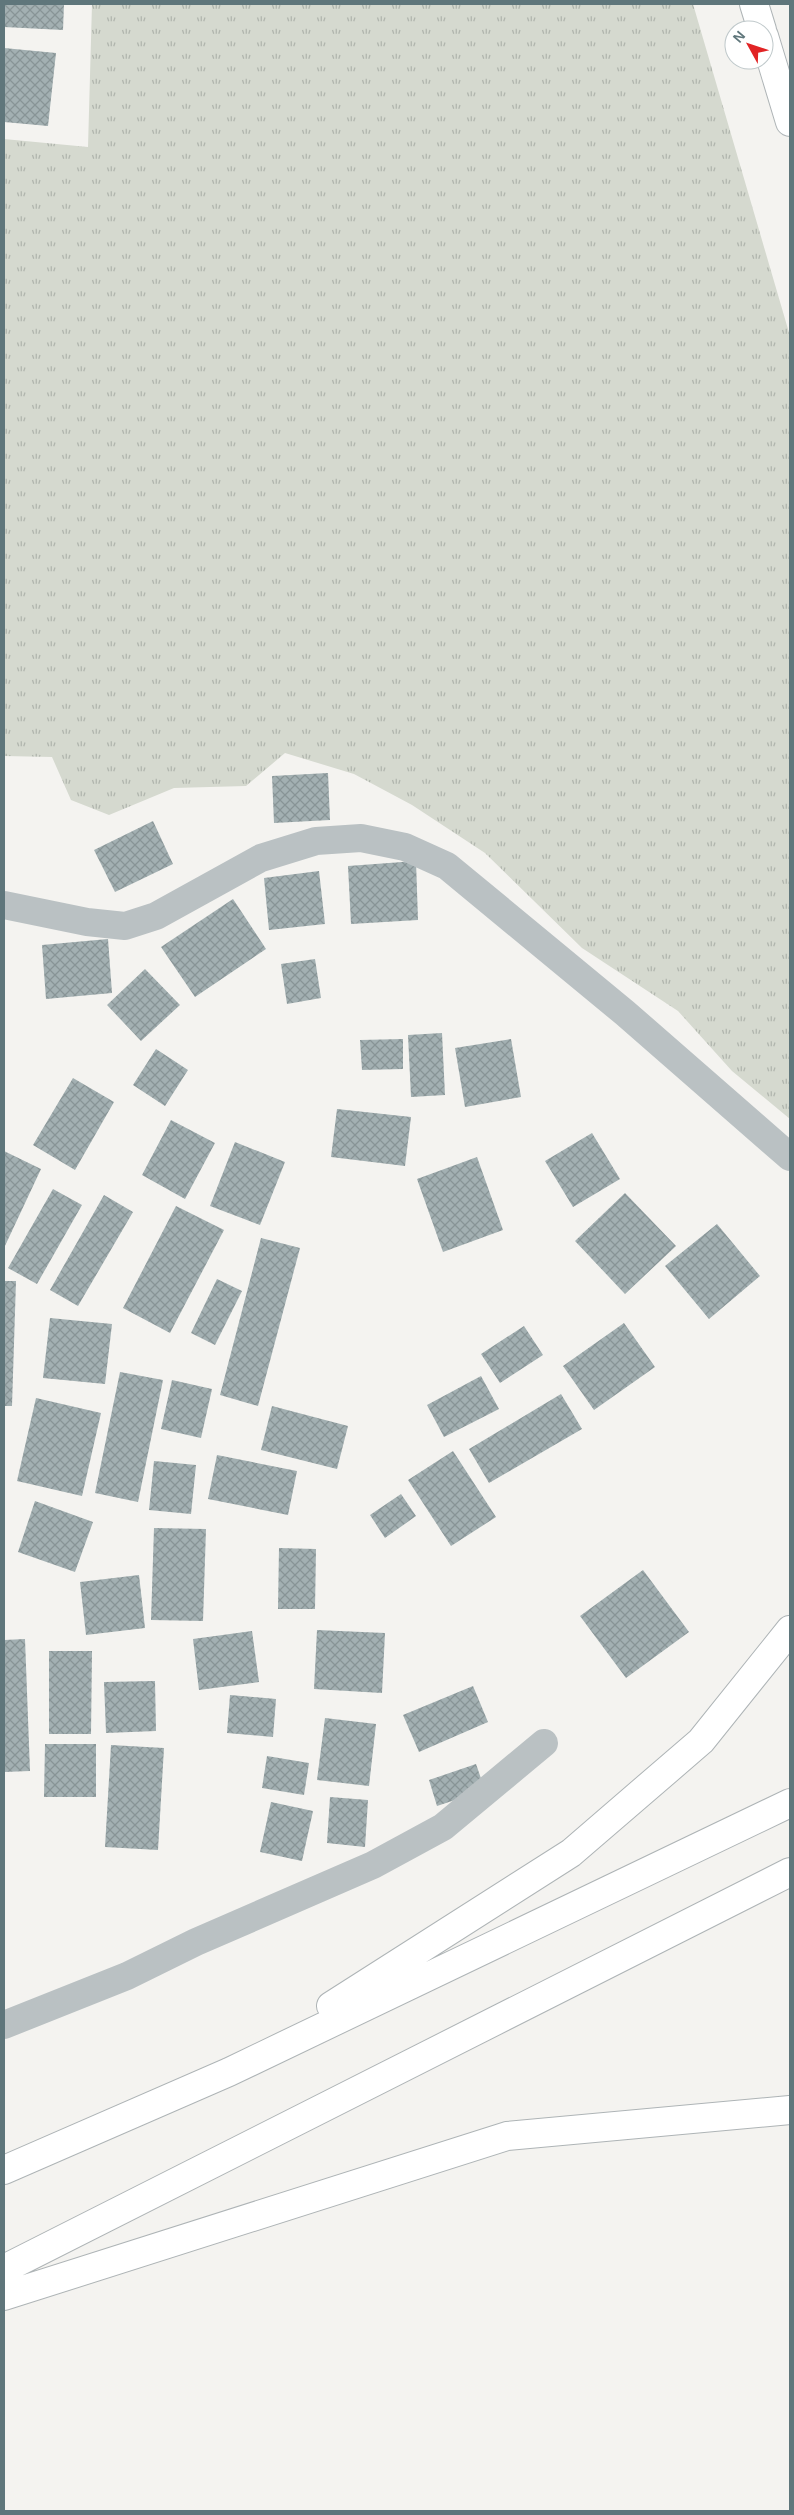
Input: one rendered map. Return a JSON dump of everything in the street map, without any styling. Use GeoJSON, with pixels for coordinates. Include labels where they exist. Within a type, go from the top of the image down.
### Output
{"type":"FeatureCollection","features":[{"type":"Feature","properties":{"kind":"highway"},"geometry":{"type":"LineString","coordinates":[[754,4],[759,20]]}},
{"type":"Feature","properties":{"kind":"highway"},"geometry":{"type":"LineString","coordinates":[[774,69],[790,122]]}},
{"type":"Feature","properties":{"kind":"highway"},"geometry":{"type":"LineString","coordinates":[[229,2072],[571,1853],[701,1741],[790,1630]]}},
{"type":"Feature","properties":{"kind":"highway"},"geometry":{"type":"LineString","coordinates":[[4,2170],[229,2072],[790,1802]]}},
{"type":"Feature","properties":{"kind":"highway"},"geometry":{"type":"LineString","coordinates":[[4,2269],[790,1872]]}},
{"type":"Feature","properties":{"kind":"highway"},"geometry":{"type":"LineString","coordinates":[[4,2296],[506,2136],[790,2110]]}},
{"type":"Feature","properties":{"kind":"street"},"geometry":{"type":"LineString","coordinates":[[4,905],[87,922],[124,926],[156,916],[261,858],[316,841],[361,838],[404,847],[447,866],[618,1008],[790,1157]]}},
{"type":"Feature","properties":{"kind":"street"},"geometry":{"type":"LineString","coordinates":[[4,2025],[128,1976],[196,1942],[373,1865],[443,1827],[544,1743]]}},
{"type":"Feature","properties":{"kind":"green space"},"geometry":{"type":"Polygon","coordinates":[[[92,4],[693,4],[790,336],[790,1119],[732,1071],[678,1011],[582,948],[485,853],[412,805],[354,774],[285,753],[246,786],[174,788],[109,815],[71,800],[52,757],[4,756],[4,139],[88,147],[92,4]]]}},
{"type":"Feature","properties":{"kind":"building"},"geometry":{"type":"Polygon","coordinates":[[[5,4],[64,4],[63,30],[4,27],[5,4]]]}},
{"type":"Feature","properties":{"kind":"building"},"geometry":{"type":"Polygon","coordinates":[[[4,48],[56,53],[48,126],[4,122],[4,48]]]}},
{"type":"Feature","properties":{"kind":"building"},"geometry":{"type":"Polygon","coordinates":[[[328,773],[330,820],[274,823],[272,776],[328,773]]]}},
{"type":"Feature","properties":{"kind":"building"},"geometry":{"type":"Polygon","coordinates":[[[153,821],[173,864],[115,892],[94,850],[153,821]]]}},
{"type":"Feature","properties":{"kind":"building"},"geometry":{"type":"Polygon","coordinates":[[[416,861],[418,920],[351,924],[348,866],[416,861]]]}},
{"type":"Feature","properties":{"kind":"building"},"geometry":{"type":"Polygon","coordinates":[[[319,871],[325,924],[269,930],[264,878],[319,871]]]}},
{"type":"Feature","properties":{"kind":"building"},"geometry":{"type":"Polygon","coordinates":[[[233,899],[266,949],[195,997],[161,947],[233,899]]]}},
{"type":"Feature","properties":{"kind":"building"},"geometry":{"type":"Polygon","coordinates":[[[108,939],[112,993],[46,999],[42,945],[108,939]]]}},
{"type":"Feature","properties":{"kind":"building"},"geometry":{"type":"Polygon","coordinates":[[[315,959],[321,998],[287,1004],[281,964],[315,959]]]}},
{"type":"Feature","properties":{"kind":"building"},"geometry":{"type":"Polygon","coordinates":[[[145,969],[180,1005],[141,1041],[107,1005],[145,969]]]}},
{"type":"Feature","properties":{"kind":"building"},"geometry":{"type":"Polygon","coordinates":[[[442,1033],[445,1095],[411,1097],[408,1035],[442,1033]]]}},
{"type":"Feature","properties":{"kind":"building"},"geometry":{"type":"Polygon","coordinates":[[[403,1039],[403,1069],[362,1070],[360,1040],[403,1039]]]}},
{"type":"Feature","properties":{"kind":"building"},"geometry":{"type":"Polygon","coordinates":[[[511,1039],[521,1097],[465,1107],[455,1048],[511,1039]]]}},
{"type":"Feature","properties":{"kind":"building"},"geometry":{"type":"Polygon","coordinates":[[[156,1049],[188,1070],[165,1106],[133,1085],[156,1049]]]}},
{"type":"Feature","properties":{"kind":"building"},"geometry":{"type":"Polygon","coordinates":[[[73,1078],[114,1102],[75,1170],[33,1145],[73,1078]]]}},
{"type":"Feature","properties":{"kind":"building"},"geometry":{"type":"Polygon","coordinates":[[[337,1109],[411,1117],[405,1166],[331,1157],[337,1109]]]}},
{"type":"Feature","properties":{"kind":"building"},"geometry":{"type":"Polygon","coordinates":[[[171,1120],[215,1143],[185,1199],[142,1175],[171,1120]]]}},
{"type":"Feature","properties":{"kind":"building"},"geometry":{"type":"Polygon","coordinates":[[[592,1133],[620,1179],[573,1207],[545,1161],[592,1133]]]}},
{"type":"Feature","properties":{"kind":"building"},"geometry":{"type":"Polygon","coordinates":[[[235,1142],[285,1162],[260,1225],[210,1206],[235,1142]]]}},
{"type":"Feature","properties":{"kind":"building"},"geometry":{"type":"Polygon","coordinates":[[[4,1151],[41,1169],[4,1248],[4,1151]]]}},
{"type":"Feature","properties":{"kind":"building"},"geometry":{"type":"Polygon","coordinates":[[[477,1157],[503,1230],[443,1252],[417,1179],[477,1157]]]}},
{"type":"Feature","properties":{"kind":"building"},"geometry":{"type":"Polygon","coordinates":[[[53,1189],[82,1205],[37,1284],[8,1268],[53,1189]]]}},
{"type":"Feature","properties":{"kind":"building"},"geometry":{"type":"Polygon","coordinates":[[[625,1193],[676,1246],[625,1294],[575,1241],[625,1193]]]}},
{"type":"Feature","properties":{"kind":"building"},"geometry":{"type":"Polygon","coordinates":[[[104,1195],[133,1212],[78,1306],[50,1290],[104,1195]]]}},
{"type":"Feature","properties":{"kind":"building"},"geometry":{"type":"Polygon","coordinates":[[[176,1206],[224,1230],[170,1333],[123,1308],[176,1206]]]}},
{"type":"Feature","properties":{"kind":"building"},"geometry":{"type":"Polygon","coordinates":[[[717,1224],[760,1276],[709,1319],[665,1266],[717,1224]]]}},
{"type":"Feature","properties":{"kind":"building"},"geometry":{"type":"Polygon","coordinates":[[[261,1238],[300,1248],[258,1406],[220,1395],[261,1238]]]}},
{"type":"Feature","properties":{"kind":"building"},"geometry":{"type":"Polygon","coordinates":[[[217,1279],[242,1291],[215,1345],[191,1333],[217,1279]]]}},
{"type":"Feature","properties":{"kind":"building"},"geometry":{"type":"Polygon","coordinates":[[[4,1281],[16,1281],[12,1406],[4,1406],[4,1281]]]}},
{"type":"Feature","properties":{"kind":"building"},"geometry":{"type":"Polygon","coordinates":[[[50,1318],[112,1324],[105,1384],[43,1378],[50,1318]]]}},
{"type":"Feature","properties":{"kind":"building"},"geometry":{"type":"Polygon","coordinates":[[[624,1323],[655,1367],[594,1410],[563,1366],[624,1323]]]}},
{"type":"Feature","properties":{"kind":"building"},"geometry":{"type":"Polygon","coordinates":[[[524,1326],[543,1355],[500,1383],[481,1354],[524,1326]]]}},
{"type":"Feature","properties":{"kind":"building"},"geometry":{"type":"Polygon","coordinates":[[[120,1372],[163,1380],[138,1502],[95,1493],[120,1372]]]}},
{"type":"Feature","properties":{"kind":"building"},"geometry":{"type":"Polygon","coordinates":[[[481,1376],[499,1409],[444,1437],[427,1405],[481,1376]]]}},
{"type":"Feature","properties":{"kind":"building"},"geometry":{"type":"Polygon","coordinates":[[[172,1380],[212,1389],[201,1438],[161,1429],[172,1380]]]}},
{"type":"Feature","properties":{"kind":"building"},"geometry":{"type":"Polygon","coordinates":[[[561,1394],[582,1429],[489,1483],[469,1449],[561,1394]]]}},
{"type":"Feature","properties":{"kind":"building"},"geometry":{"type":"Polygon","coordinates":[[[36,1398],[101,1413],[82,1496],[17,1481],[36,1398]]]}},
{"type":"Feature","properties":{"kind":"building"},"geometry":{"type":"Polygon","coordinates":[[[272,1406],[348,1426],[337,1469],[261,1450],[272,1406]]]}},
{"type":"Feature","properties":{"kind":"building"},"geometry":{"type":"Polygon","coordinates":[[[453,1451],[496,1517],[451,1546],[408,1480],[453,1451]]]}},
{"type":"Feature","properties":{"kind":"building"},"geometry":{"type":"Polygon","coordinates":[[[217,1455],[297,1471],[288,1515],[208,1499],[217,1455]]]}},
{"type":"Feature","properties":{"kind":"building"},"geometry":{"type":"Polygon","coordinates":[[[154,1461],[196,1465],[191,1514],[149,1510],[154,1461]]]}},
{"type":"Feature","properties":{"kind":"building"},"geometry":{"type":"Polygon","coordinates":[[[401,1494],[416,1516],[385,1538],[370,1515],[401,1494]]]}},
{"type":"Feature","properties":{"kind":"building"},"geometry":{"type":"Polygon","coordinates":[[[35,1501],[93,1522],[75,1572],[18,1552],[35,1501]]]}},
{"type":"Feature","properties":{"kind":"building"},"geometry":{"type":"Polygon","coordinates":[[[154,1528],[206,1529],[203,1621],[151,1620],[154,1528]]]}},
{"type":"Feature","properties":{"kind":"building"},"geometry":{"type":"Polygon","coordinates":[[[279,1548],[316,1549],[315,1609],[278,1609],[279,1548]]]}},
{"type":"Feature","properties":{"kind":"building"},"geometry":{"type":"Polygon","coordinates":[[[643,1570],[689,1632],[626,1678],[580,1616],[643,1570]]]}},
{"type":"Feature","properties":{"kind":"building"},"geometry":{"type":"Polygon","coordinates":[[[139,1575],[145,1628],[86,1635],[80,1582],[139,1575]]]}},
{"type":"Feature","properties":{"kind":"building"},"geometry":{"type":"Polygon","coordinates":[[[317,1630],[385,1633],[382,1693],[314,1689],[317,1630]]]}},
{"type":"Feature","properties":{"kind":"building"},"geometry":{"type":"Polygon","coordinates":[[[252,1631],[259,1682],[199,1690],[193,1639],[252,1631]]]}},
{"type":"Feature","properties":{"kind":"building"},"geometry":{"type":"Polygon","coordinates":[[[25,1639],[30,1771],[4,1772],[4,1640],[25,1639]]]}},
{"type":"Feature","properties":{"kind":"building"},"geometry":{"type":"Polygon","coordinates":[[[49,1651],[92,1651],[91,1734],[49,1734],[49,1651]]]}},
{"type":"Feature","properties":{"kind":"building"},"geometry":{"type":"Polygon","coordinates":[[[155,1681],[156,1731],[106,1733],[104,1682],[155,1681]]]}},
{"type":"Feature","properties":{"kind":"building"},"geometry":{"type":"Polygon","coordinates":[[[473,1686],[488,1722],[419,1752],[403,1715],[473,1686]]]}},
{"type":"Feature","properties":{"kind":"building"},"geometry":{"type":"Polygon","coordinates":[[[230,1695],[276,1699],[273,1737],[227,1733],[230,1695]]]}},
{"type":"Feature","properties":{"kind":"building"},"geometry":{"type":"Polygon","coordinates":[[[325,1718],[376,1724],[369,1786],[317,1780],[325,1718]]]}},
{"type":"Feature","properties":{"kind":"building"},"geometry":{"type":"Polygon","coordinates":[[[45,1744],[96,1744],[96,1797],[44,1797],[45,1744]]]}},
{"type":"Feature","properties":{"kind":"building"},"geometry":{"type":"Polygon","coordinates":[[[111,1745],[164,1748],[158,1850],[105,1847],[111,1745]]]}},
{"type":"Feature","properties":{"kind":"building"},"geometry":{"type":"Polygon","coordinates":[[[267,1756],[309,1763],[304,1795],[262,1788],[267,1756]]]}},
{"type":"Feature","properties":{"kind":"building"},"geometry":{"type":"Polygon","coordinates":[[[476,1764],[485,1790],[437,1806],[429,1780],[476,1764]]]}},
{"type":"Feature","properties":{"kind":"building"},"geometry":{"type":"Polygon","coordinates":[[[330,1797],[368,1800],[365,1847],[327,1843],[330,1797]]]}},
{"type":"Feature","properties":{"kind":"building"},"geometry":{"type":"Polygon","coordinates":[[[271,1802],[313,1811],[302,1861],[260,1852],[271,1802]]]}}]}
